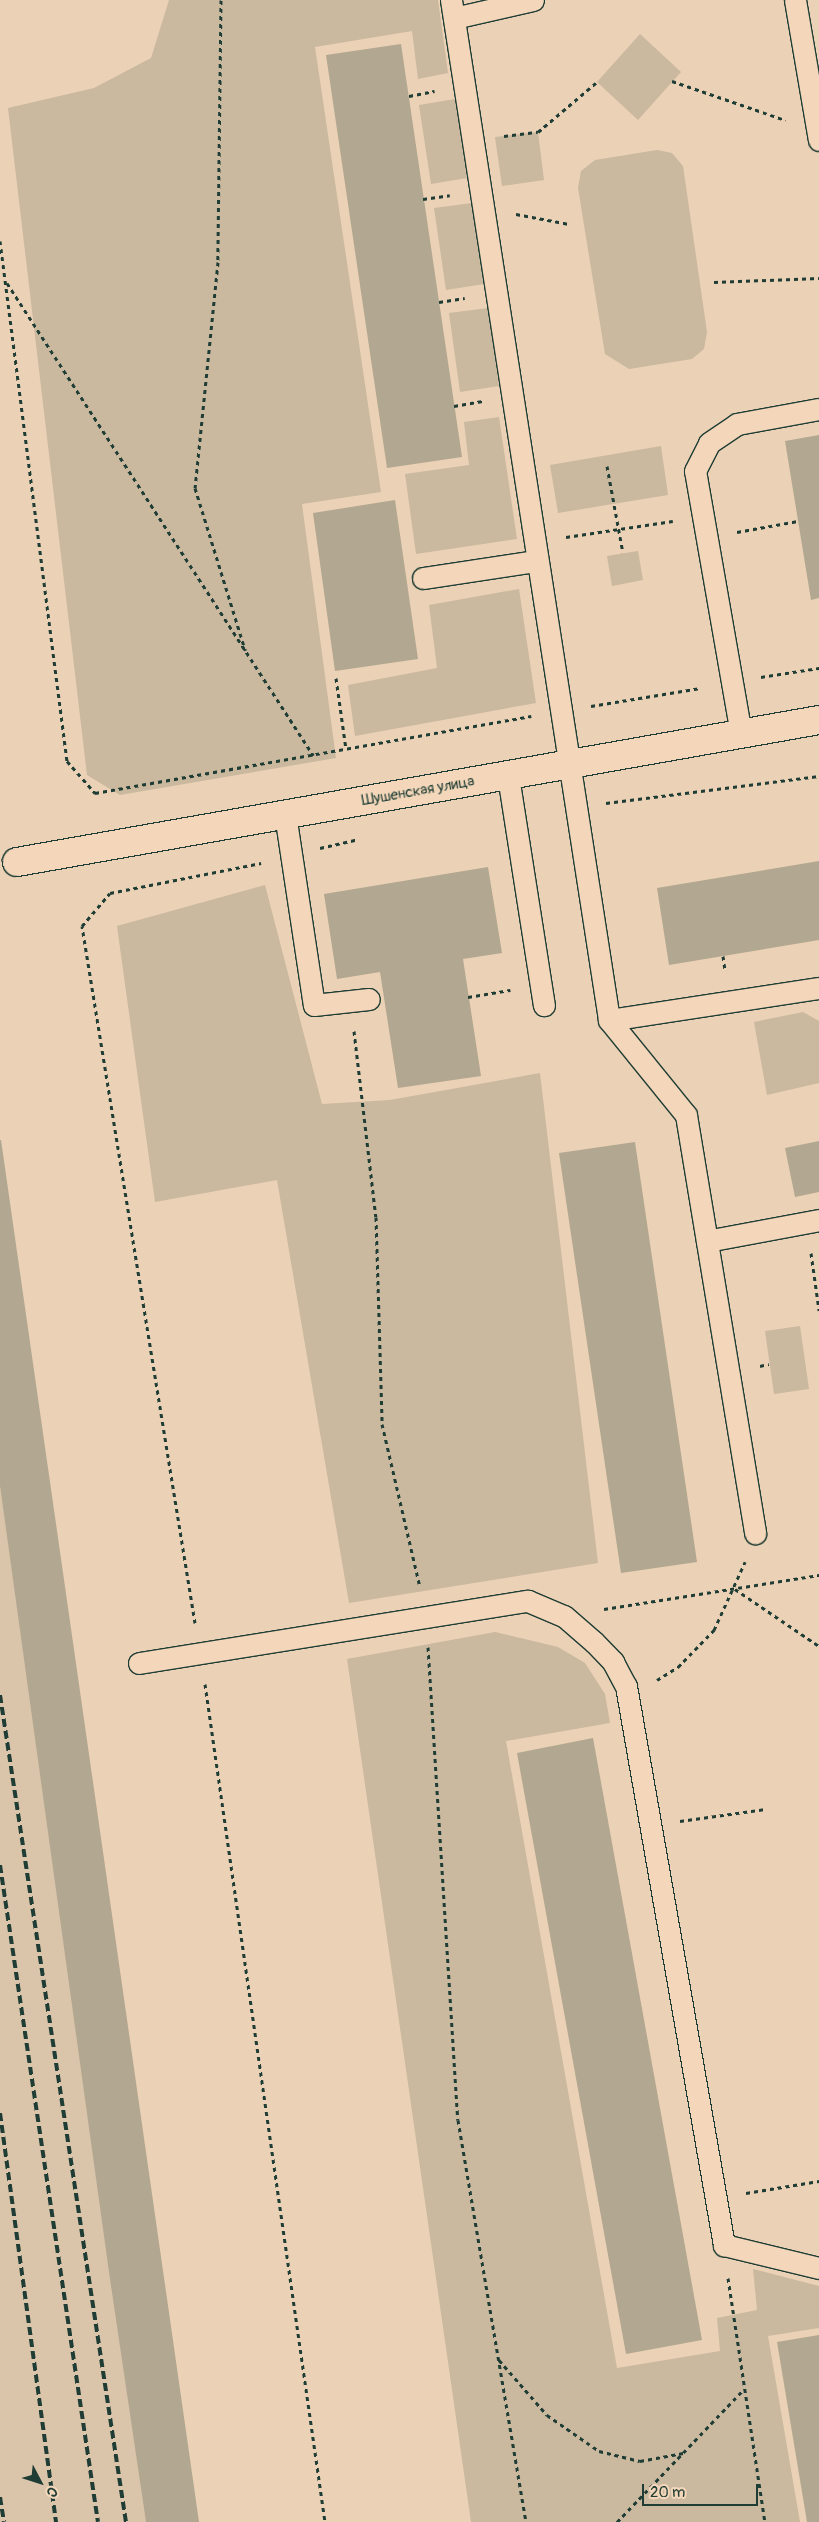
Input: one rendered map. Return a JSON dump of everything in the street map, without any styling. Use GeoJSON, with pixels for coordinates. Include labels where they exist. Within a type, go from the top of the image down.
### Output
{"type":"FeatureCollection","features":[{"type":"Feature","properties":{"kind":"street","name":"Шушенская улица"},"geometry":{"type":"LineString","coordinates":[[16,862],[819,720]]}},
{"type":"Feature","properties":{"kind":"lane"},"geometry":{"type":"LineString","coordinates":[[533,0],[452,9],[574,806],[609,1020],[686,1116],[755,1533]]}},
{"type":"Feature","properties":{"kind":"lane"},"geometry":{"type":"LineString","coordinates":[[795,0],[818,136]]}},
{"type":"Feature","properties":{"kind":"lane"},"geometry":{"type":"LineString","coordinates":[[741,734],[695,471],[709,443],[736,424],[819,409]]}},
{"type":"Feature","properties":{"kind":"lane"},"geometry":{"type":"LineString","coordinates":[[423,578],[535,552]]}},
{"type":"Feature","properties":{"kind":"lane"},"geometry":{"type":"LineString","coordinates":[[508,776],[543,995]]}},
{"type":"Feature","properties":{"kind":"lane"},"geometry":{"type":"LineString","coordinates":[[285,814],[314,1005],[360,1000]]}},
{"type":"Feature","properties":{"kind":"lane"},"geometry":{"type":"LineString","coordinates":[[609,1020],[819,988]]}},
{"type":"Feature","properties":{"kind":"lane"},"geometry":{"type":"LineString","coordinates":[[707,1241],[813,1222]]}},
{"type":"Feature","properties":{"kind":"lane"},"geometry":{"type":"LineString","coordinates":[[139,1663],[528,1601],[564,1616],[613,1662],[626,1686],[724,2245],[819,2268]]}},
{"type":"Feature","properties":{"kind":"path"},"geometry":{"type":"LineString","coordinates":[[220,0],[218,262],[194,488],[244,650]]}},
{"type":"Feature","properties":{"kind":"path"},"geometry":{"type":"LineString","coordinates":[[672,81],[818,136]]}},
{"type":"Feature","properties":{"kind":"path"},"geometry":{"type":"LineString","coordinates":[[496,138],[538,132],[597,82]]}},
{"type":"Feature","properties":{"kind":"path"},"geometry":{"type":"LineString","coordinates":[[483,208],[570,224]]}},
{"type":"Feature","properties":{"kind":"path"},"geometry":{"type":"LineString","coordinates":[[0,241],[68,761],[95,793],[704,687]]}},
{"type":"Feature","properties":{"kind":"path"},"geometry":{"type":"LineString","coordinates":[[714,282],[819,278]]}},
{"type":"Feature","properties":{"kind":"path"},"geometry":{"type":"LineString","coordinates":[[5,280],[313,755]]}},
{"type":"Feature","properties":{"kind":"path"},"geometry":{"type":"LineString","coordinates":[[606,466],[623,553]]}},
{"type":"Feature","properties":{"kind":"path"},"geometry":{"type":"LineString","coordinates":[[535,552],[619,529],[704,516]]}},
{"type":"Feature","properties":{"kind":"path"},"geometry":{"type":"LineString","coordinates":[[707,538],[798,520]]}},
{"type":"Feature","properties":{"kind":"path"},"geometry":{"type":"LineString","coordinates":[[752,679],[819,668]]}},
{"type":"Feature","properties":{"kind":"path"},"geometry":{"type":"LineString","coordinates":[[336,678],[346,749]]}},
{"type":"Feature","properties":{"kind":"path"},"geometry":{"type":"LineString","coordinates":[[574,806],[746,788],[819,776]]}},
{"type":"Feature","properties":{"kind":"path"},"geometry":{"type":"LineString","coordinates":[[325,2522],[200,1652],[82,926],[110,893],[368,837]]}},
{"type":"Feature","properties":{"kind":"path"},"geometry":{"type":"LineString","coordinates":[[468,997],[543,995]]}},
{"type":"Feature","properties":{"kind":"path"},"geometry":{"type":"LineString","coordinates":[[360,1000],[376,1217],[382,1424],[427,1617],[458,2120],[526,2522]]}},
{"type":"Feature","properties":{"kind":"path"},"geometry":{"type":"LineString","coordinates":[[813,1222],[819,1310]]}},
{"type":"Feature","properties":{"kind":"path"},"geometry":{"type":"LineString","coordinates":[[657,1680],[678,1667],[714,1630],[735,1589],[755,1533]]}},
{"type":"Feature","properties":{"kind":"path"},"geometry":{"type":"LineString","coordinates":[[564,1616],[819,1576]]}},
{"type":"Feature","properties":{"kind":"path"},"geometry":{"type":"LineString","coordinates":[[735,1589],[819,1646]]}},
{"type":"Feature","properties":{"kind":"path"},"geometry":{"type":"LineString","coordinates":[[681,1821],[766,1809]]}},
{"type":"Feature","properties":{"kind":"path"},"geometry":{"type":"LineString","coordinates":[[715,2198],[819,2181]]}},
{"type":"Feature","properties":{"kind":"path"},"geometry":{"type":"LineString","coordinates":[[724,2245],[765,2522]]}},
{"type":"Feature","properties":{"kind":"path"},"geometry":{"type":"LineString","coordinates":[[498,2359],[547,2415],[599,2451],[640,2462],[683,2453]]}},
{"type":"Feature","properties":{"kind":"path"},"geometry":{"type":"LineString","coordinates":[[618,2522],[745,2388]]}},
{"type":"Feature","properties":{"kind":"shaded area"},"geometry":{"type":"Polygon","coordinates":[[[169,0],[438,0],[448,73],[418,79],[412,31],[315,47],[381,492],[302,504],[336,758],[120,795],[87,775],[8,108],[94,88],[151,58],[169,0]]]}},
{"type":"Feature","properties":{"kind":"shaded area"},"geometry":{"type":"Polygon","coordinates":[[[640,34],[681,72],[638,120],[597,82],[640,34]]]}},
{"type":"Feature","properties":{"kind":"shaded area"},"geometry":{"type":"Polygon","coordinates":[[[455,99],[467,178],[431,184],[419,105],[455,99]]]}},
{"type":"Feature","properties":{"kind":"shaded area"},"geometry":{"type":"Polygon","coordinates":[[[538,132],[544,180],[502,186],[495,137],[538,132]]]}},
{"type":"Feature","properties":{"kind":"shaded area"},"geometry":{"type":"Polygon","coordinates":[[[657,150],[672,153],[683,166],[707,332],[704,349],[692,359],[629,369],[605,354],[578,188],[581,171],[595,160],[657,150]]]}},
{"type":"Feature","properties":{"kind":"shaded area"},"geometry":{"type":"Polygon","coordinates":[[[472,203],[484,284],[446,290],[434,208],[472,203]]]}},
{"type":"Feature","properties":{"kind":"shaded area"},"geometry":{"type":"Polygon","coordinates":[[[488,308],[499,386],[460,392],[449,313],[488,308]]]}},
{"type":"Feature","properties":{"kind":"shaded area"},"geometry":{"type":"Polygon","coordinates":[[[499,417],[517,539],[416,554],[405,474],[469,465],[464,422],[499,417]]]}},
{"type":"Feature","properties":{"kind":"shaded area"},"geometry":{"type":"Polygon","coordinates":[[[661,446],[668,495],[558,513],[550,465],[661,446]]]}},
{"type":"Feature","properties":{"kind":"shaded area"},"geometry":{"type":"Polygon","coordinates":[[[638,551],[643,580],[612,586],[607,556],[638,551]]]}},
{"type":"Feature","properties":{"kind":"shaded area"},"geometry":{"type":"Polygon","coordinates":[[[519,589],[536,703],[355,736],[348,685],[437,668],[429,605],[519,589]]]}},
{"type":"Feature","properties":{"kind":"shaded area"},"geometry":{"type":"Polygon","coordinates":[[[265,885],[322,1104],[390,1100],[540,1073],[598,1563],[349,1603],[277,1180],[155,1202],[117,926],[265,885]]]}},
{"type":"Feature","properties":{"kind":"shaded area"},"geometry":{"type":"Polygon","coordinates":[[[803,1012],[819,1021],[819,1083],[767,1095],[754,1022],[803,1012]]]}},
{"type":"Feature","properties":{"kind":"shaded area"},"geometry":{"type":"Polygon","coordinates":[[[800,1326],[809,1389],[774,1394],[765,1331],[800,1326]]]}},
{"type":"Feature","properties":{"kind":"shaded area"},"geometry":{"type":"Polygon","coordinates":[[[0,1486],[146,2522],[0,2522],[0,1486]]]}},
{"type":"Feature","properties":{"kind":"shaded area"},"geometry":{"type":"Polygon","coordinates":[[[495,1632],[558,1647],[585,1663],[605,1694],[610,1723],[506,1741],[617,2368],[720,2351],[717,2318],[757,2310],[753,2269],[819,2286],[819,2328],[768,2336],[800,2522],[471,2522],[347,1659],[495,1632]]]}},
{"type":"Feature","properties":{"kind":"building"},"geometry":{"type":"Polygon","coordinates":[[[401,44],[462,457],[387,468],[326,55],[401,44]]]}},
{"type":"Feature","properties":{"kind":"building"},"geometry":{"type":"Polygon","coordinates":[[[819,435],[819,598],[811,600],[785,441],[819,435]]]}},
{"type":"Feature","properties":{"kind":"building"},"geometry":{"type":"Polygon","coordinates":[[[395,500],[418,659],[335,671],[313,513],[395,500]]]}},
{"type":"Feature","properties":{"kind":"building"},"geometry":{"type":"Polygon","coordinates":[[[819,861],[819,940],[669,965],[657,888],[819,861]]]}},
{"type":"Feature","properties":{"kind":"building"},"geometry":{"type":"Polygon","coordinates":[[[488,867],[502,953],[463,959],[481,1076],[398,1088],[380,972],[337,979],[324,894],[488,867]]]}},
{"type":"Feature","properties":{"kind":"building"},"geometry":{"type":"Polygon","coordinates":[[[0,1140],[199,2522],[146,2522],[109,2272],[0,1486],[0,1140]]]}},
{"type":"Feature","properties":{"kind":"building"},"geometry":{"type":"Polygon","coordinates":[[[819,1141],[819,1192],[795,1197],[785,1148],[819,1141]]]}},
{"type":"Feature","properties":{"kind":"building"},"geometry":{"type":"Polygon","coordinates":[[[635,1142],[697,1562],[621,1573],[559,1153],[635,1142]]]}},
{"type":"Feature","properties":{"kind":"building"},"geometry":{"type":"Polygon","coordinates":[[[593,1738],[702,2340],[626,2354],[517,1753],[593,1738]]]}},
{"type":"Feature","properties":{"kind":"building"},"geometry":{"type":"Polygon","coordinates":[[[819,2335],[819,2522],[807,2522],[777,2342],[819,2335]]]}},
{"type":"Feature","properties":{"kind":"railway"},"geometry":{"type":"LineString","coordinates":[[0,1695],[126,2522]]}},
{"type":"Feature","properties":{"kind":"railway"},"geometry":{"type":"LineString","coordinates":[[0,1865],[98,2522]]}},
{"type":"Feature","properties":{"kind":"railway"},"geometry":{"type":"LineString","coordinates":[[0,2113],[56,2522]]}},
{"type":"Feature","properties":{"kind":"railway"},"geometry":{"type":"LineString","coordinates":[[0,2497],[4,2522]]}}]}
